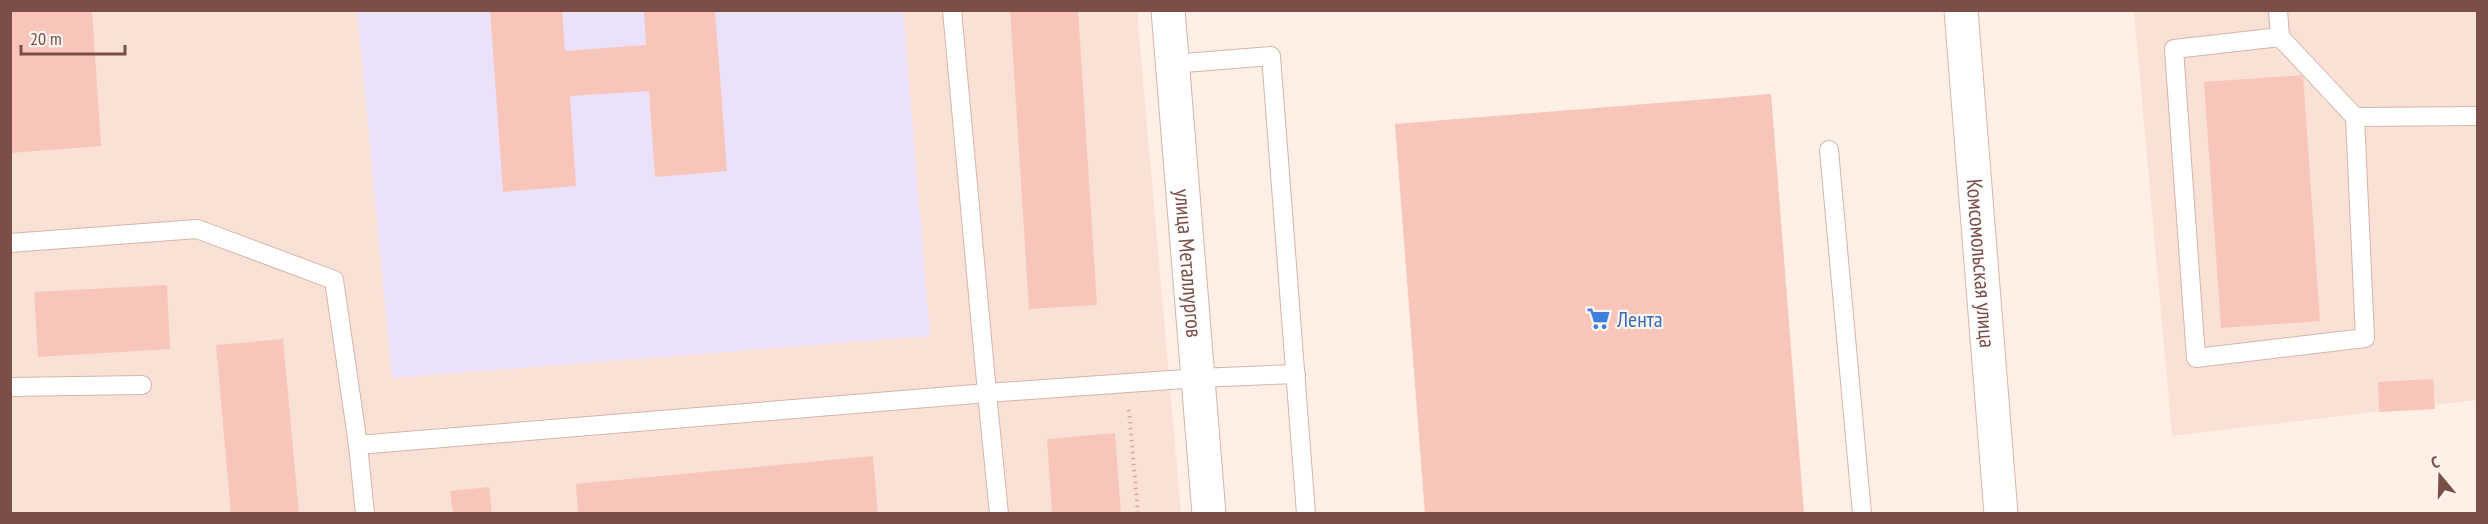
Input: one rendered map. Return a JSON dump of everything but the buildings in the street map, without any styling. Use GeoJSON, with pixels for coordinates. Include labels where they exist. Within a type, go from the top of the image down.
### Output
{"type":"FeatureCollection","features":[{"type":"Feature","properties":{"kind":"street","name":"улица Металлургов"},"geometry":{"type":"LineString","coordinates":[[1168,10],[1209,513]]}},
{"type":"Feature","properties":{"kind":"street","name":"Комсомольская улица"},"geometry":{"type":"LineString","coordinates":[[1960,10],[2001,513]]}},
{"type":"Feature","properties":{"kind":"lane"},"geometry":{"type":"LineString","coordinates":[[952,10],[999,513]]}},
{"type":"Feature","properties":{"kind":"lane"},"geometry":{"type":"LineString","coordinates":[[2278,10],[2280,37],[2355,117],[2365,338],[2196,358],[2174,50],[2280,37]]}},
{"type":"Feature","properties":{"kind":"lane"},"geometry":{"type":"LineString","coordinates":[[1172,64],[1271,57],[1306,513]]}},
{"type":"Feature","properties":{"kind":"lane"},"geometry":{"type":"LineString","coordinates":[[2355,117],[2478,116]]}},
{"type":"Feature","properties":{"kind":"lane"},"geometry":{"type":"LineString","coordinates":[[1829,150],[1862,513]]}},
{"type":"Feature","properties":{"kind":"lane"},"geometry":{"type":"LineString","coordinates":[[10,243],[196,229],[334,280],[358,445],[365,513]]}},
{"type":"Feature","properties":{"kind":"lane"},"geometry":{"type":"LineString","coordinates":[[358,445],[987,393],[1198,378],[1296,374]]}},
{"type":"Feature","properties":{"kind":"lane"},"geometry":{"type":"LineString","coordinates":[[10,387],[142,385]]}},
{"type":"Feature","properties":{"kind":"path"},"geometry":{"type":"LineString","coordinates":[[1127,383],[1138,513]]}},
{"type":"Feature","properties":{"kind":"shaded area"},"geometry":{"type":"Polygon","coordinates":[[[10,11],[1137,11],[1181,513],[11,513],[10,11]]]}},
{"type":"Feature","properties":{"kind":"shaded area"},"geometry":{"type":"Polygon","coordinates":[[[357,11],[903,11],[930,336],[392,378],[357,11]]]}},
{"type":"Feature","properties":{"kind":"shaded area"},"geometry":{"type":"Polygon","coordinates":[[[2134,11],[2477,11],[2477,400],[2172,436],[2134,11]]]}},
{"type":"Feature","properties":{"kind":"place","name":"Лента"},"geometry":{"type":"Point","coordinates":[1599,319]}}]}
